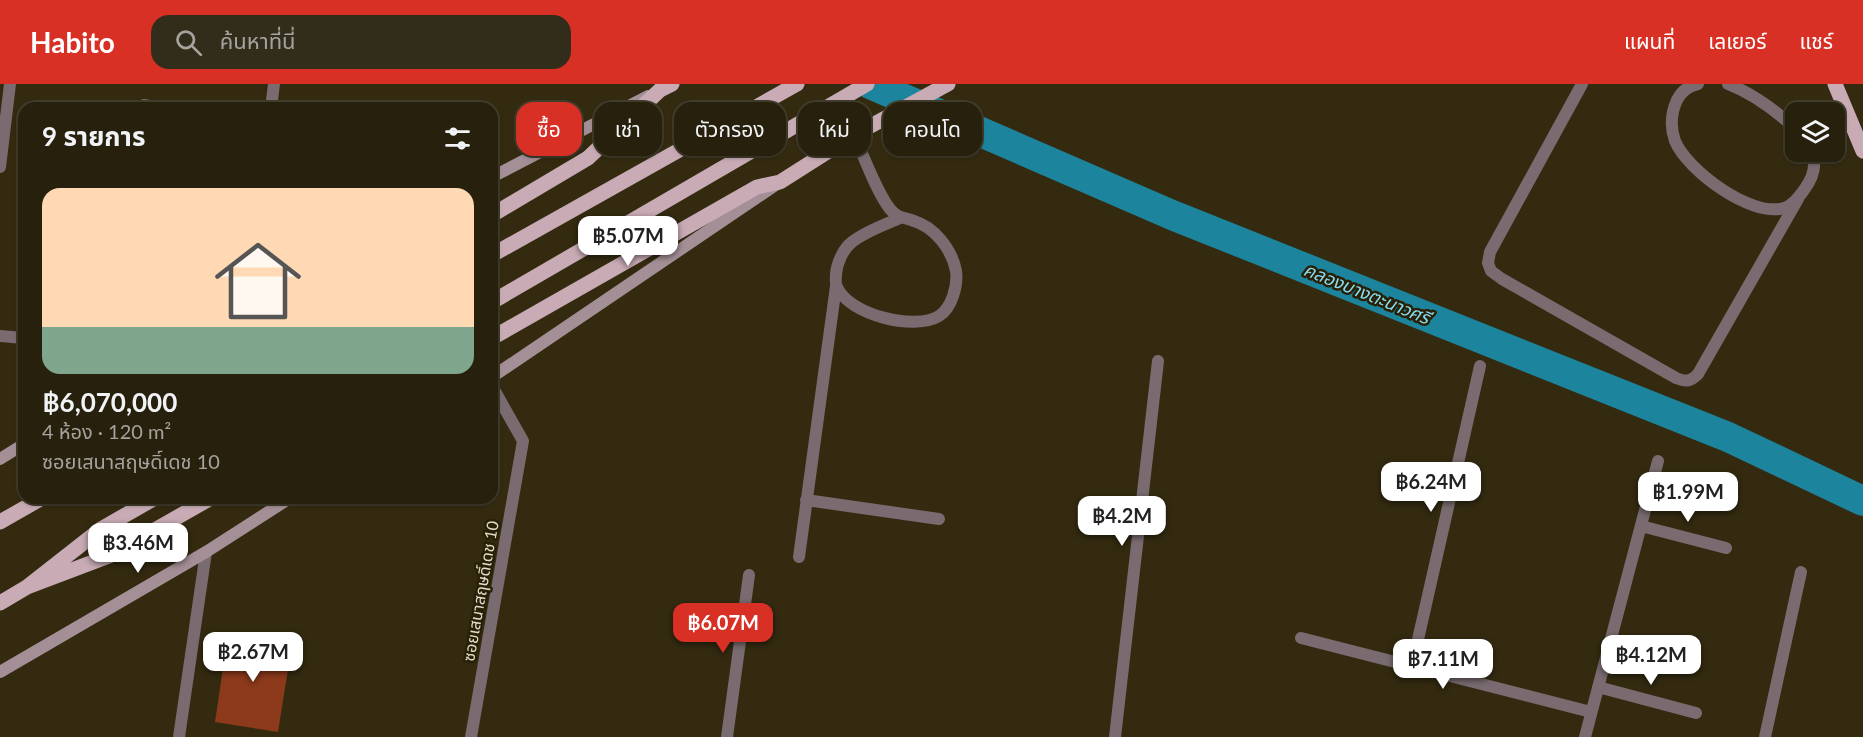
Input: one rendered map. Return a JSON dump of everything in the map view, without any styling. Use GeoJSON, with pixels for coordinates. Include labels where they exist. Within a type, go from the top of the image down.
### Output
{"type":"FeatureCollection","features":[{"type":"Feature","properties":{"kind":"main road"},"geometry":{"type":"LineString","coordinates":[[498,252],[797,84]]}},
{"type":"Feature","properties":{"kind":"main road"},"geometry":{"type":"LineString","coordinates":[[498,298],[867,84]]}},
{"type":"Feature","properties":{"kind":"main road"},"geometry":{"type":"LineString","coordinates":[[871,126],[948,84]]}},
{"type":"Feature","properties":{"kind":"main road"},"geometry":{"type":"LineString","coordinates":[[1835,84],[1863,151]]}},
{"type":"Feature","properties":{"kind":"main road"},"geometry":{"type":"LineString","coordinates":[[498,174],[666,87]]}},
{"type":"Feature","properties":{"kind":"main road"},"geometry":{"type":"LineString","coordinates":[[498,211],[588,158],[666,87]]}},
{"type":"Feature","properties":{"kind":"main road"},"geometry":{"type":"LineString","coordinates":[[498,373],[821,156]]}},
{"type":"Feature","properties":{"kind":"main road"},"geometry":{"type":"LineString","coordinates":[[498,335],[757,187],[780,182]]}},
{"type":"Feature","properties":{"kind":"main road"},"geometry":{"type":"LineString","coordinates":[[0,459],[18,448]]}},
{"type":"Feature","properties":{"kind":"main road"},"geometry":{"type":"LineString","coordinates":[[0,522],[32,504]]}},
{"type":"Feature","properties":{"kind":"main road"},"geometry":{"type":"LineString","coordinates":[[0,603],[27,587],[101,529],[144,504]]}},
{"type":"Feature","properties":{"kind":"main road"},"geometry":{"type":"LineString","coordinates":[[27,587],[109,556],[200,504]]}},
{"type":"Feature","properties":{"kind":"main road"},"geometry":{"type":"LineString","coordinates":[[0,672],[206,552],[281,504]]}},
{"type":"Feature","properties":{"kind":"street"},"geometry":{"type":"LineString","coordinates":[[0,167],[10,84]]}},
{"type":"Feature","properties":{"kind":"street"},"geometry":{"type":"LineString","coordinates":[[272,102],[274,84]]}},
{"type":"Feature","properties":{"kind":"street"},"geometry":{"type":"LineString","coordinates":[[1582,84],[1517,200],[1490,252],[1488,263],[1491,271],[1502,279],[1676,378],[1685,381],[1692,380],[1698,374],[1808,184],[1814,169],[1814,162]]}},
{"type":"Feature","properties":{"kind":"street"},"geometry":{"type":"LineString","coordinates":[[1692,84],[1679,95],[1671,123],[1675,141],[1688,160],[1728,193],[1748,204],[1771,210],[1785,208],[1798,199]]}},
{"type":"Feature","properties":{"kind":"street"},"geometry":{"type":"LineString","coordinates":[[1728,84],[1746,91],[1785,119]]}},
{"type":"Feature","properties":{"kind":"street"},"geometry":{"type":"LineString","coordinates":[[1845,123],[1850,120]]}},
{"type":"Feature","properties":{"kind":"street"},"geometry":{"type":"LineString","coordinates":[[836,286],[844,299],[859,309],[874,316],[909,321],[926,320],[939,316],[948,306],[953,295],[956,280],[953,260],[946,247],[934,232],[915,221],[900,218],[889,207],[864,156]]}},
{"type":"Feature","properties":{"kind":"street"},"geometry":{"type":"LineString","coordinates":[[799,557],[837,267],[850,243],[900,218]]}},
{"type":"Feature","properties":{"kind":"street"},"geometry":{"type":"LineString","coordinates":[[0,336],[18,338]]}},
{"type":"Feature","properties":{"kind":"street"},"geometry":{"type":"LineString","coordinates":[[1115,737],[1158,361]]}},
{"type":"Feature","properties":{"kind":"street"},"geometry":{"type":"LineString","coordinates":[[1412,666],[1480,366]]}},
{"type":"Feature","properties":{"kind":"street","name":"ซอยเสนาสฤษดิ์เดช 10"},"geometry":{"type":"LineString","coordinates":[[471,737],[523,441],[498,397]]}},
{"type":"Feature","properties":{"kind":"street"},"geometry":{"type":"LineString","coordinates":[[1585,737],[1658,461]]}},
{"type":"Feature","properties":{"kind":"street"},"geometry":{"type":"LineString","coordinates":[[806,500],[939,519]]}},
{"type":"Feature","properties":{"kind":"street"},"geometry":{"type":"LineString","coordinates":[[1641,526],[1726,548]]}},
{"type":"Feature","properties":{"kind":"street"},"geometry":{"type":"LineString","coordinates":[[179,737],[206,552]]}},
{"type":"Feature","properties":{"kind":"street"},"geometry":{"type":"LineString","coordinates":[[1766,737],[1801,572]]}},
{"type":"Feature","properties":{"kind":"street"},"geometry":{"type":"LineString","coordinates":[[727,737],[749,575]]}},
{"type":"Feature","properties":{"kind":"street"},"geometry":{"type":"LineString","coordinates":[[1301,638],[1592,712]]}},
{"type":"Feature","properties":{"kind":"street"},"geometry":{"type":"LineString","coordinates":[[1598,687],[1696,713]]}},
{"type":"Feature","properties":{"kind":"building"},"geometry":{"type":"Polygon","coordinates":[[[228,634],[292,644],[278,732],[215,722],[228,634]]]}},
{"type":"Feature","properties":{"kind":"waterway","name":"คลองบางตะนาวศรี"},"geometry":{"type":"LineString","coordinates":[[870,84],[1172,215],[1728,437],[1863,501]]}}]}
